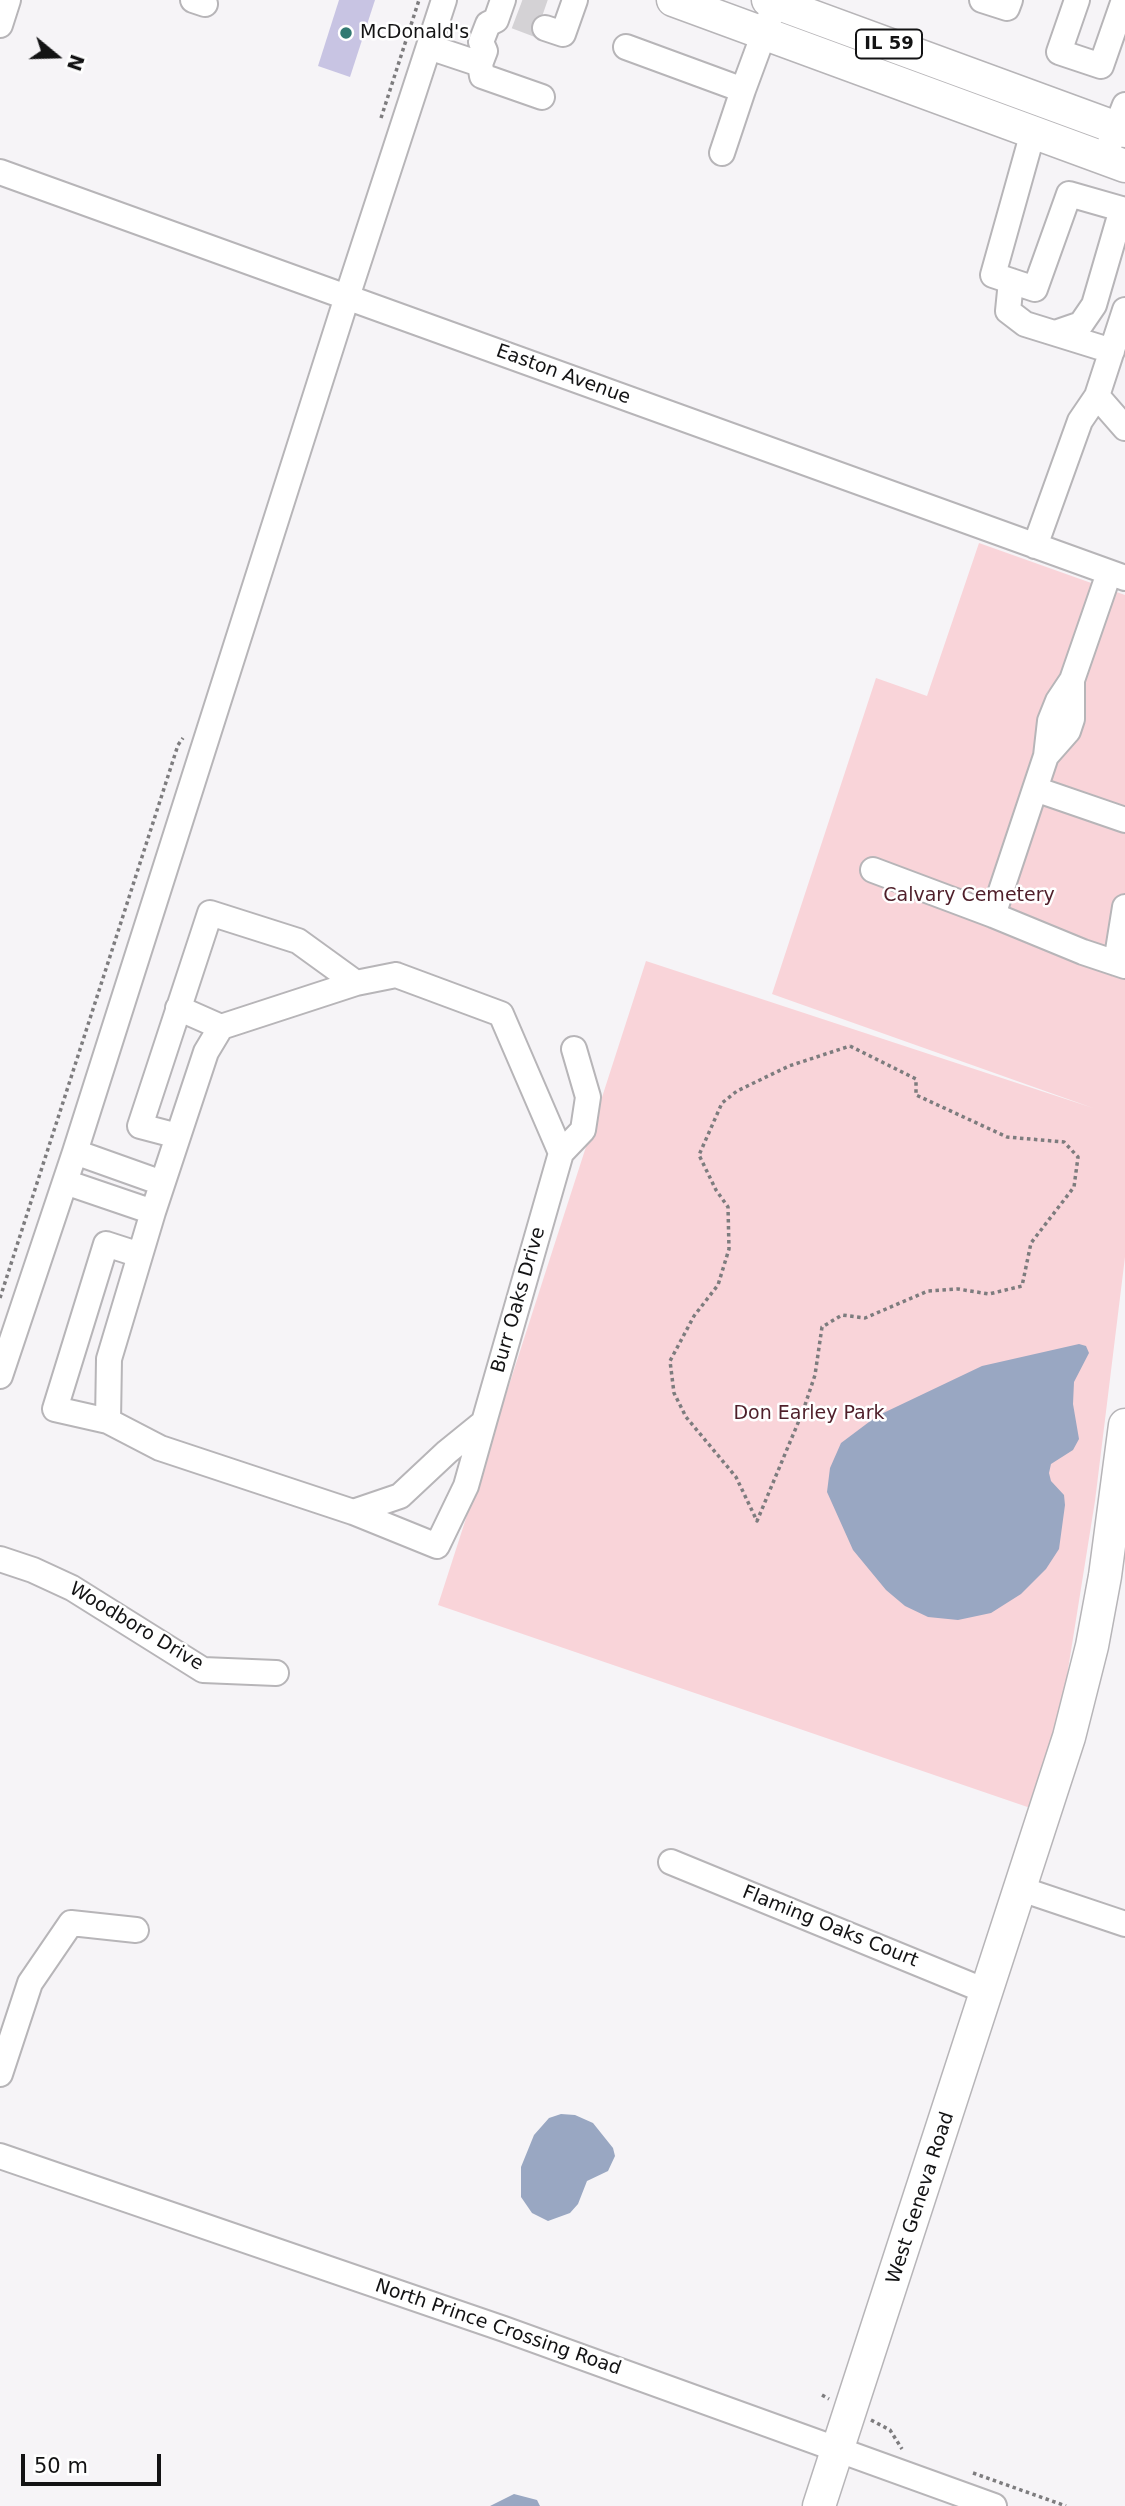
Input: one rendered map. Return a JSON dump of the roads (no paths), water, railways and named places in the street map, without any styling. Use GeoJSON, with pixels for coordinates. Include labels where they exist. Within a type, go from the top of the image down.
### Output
{"type":"FeatureCollection","features":[{"type":"Feature","properties":{"kind":"main road","name":"IL 59"},"geometry":{"type":"LineString","coordinates":[[673,0],[1115,162]]}},
{"type":"Feature","properties":{"kind":"main road","name":"IL 59"},"geometry":{"type":"LineString","coordinates":[[773,1],[1122,121]]}},
{"type":"Feature","properties":{"kind":"main road","name":"West Geneva Road"},"geometry":{"type":"LineString","coordinates":[[819,2506],[1069,1737],[1092,1646],[1105,1576],[1125,1425]]}},
{"type":"Feature","properties":{"kind":"street"},"geometry":{"type":"LineString","coordinates":[[0,25],[8,0]]}},
{"type":"Feature","properties":{"kind":"street"},"geometry":{"type":"LineString","coordinates":[[0,1376],[75,1152],[444,0]]}},
{"type":"Feature","properties":{"kind":"street"},"geometry":{"type":"LineString","coordinates":[[982,0],[1007,8],[1010,0]]}},
{"type":"Feature","properties":{"kind":"street"},"geometry":{"type":"LineString","coordinates":[[1077,0],[1059,52],[1101,66],[1124,0]]}},
{"type":"Feature","properties":{"kind":"street"},"geometry":{"type":"LineString","coordinates":[[722,153],[773,1]]}},
{"type":"Feature","properties":{"kind":"street"},"geometry":{"type":"LineString","coordinates":[[509,8],[488,24],[481,42],[482,76],[542,97]]}},
{"type":"Feature","properties":{"kind":"street"},"geometry":{"type":"LineString","coordinates":[[429,47],[482,57]]}},
{"type":"Feature","properties":{"kind":"street"},"geometry":{"type":"LineString","coordinates":[[626,47],[743,90]]}},
{"type":"Feature","properties":{"kind":"street"},"geometry":{"type":"LineString","coordinates":[[1115,162],[1122,121]]}},
{"type":"Feature","properties":{"kind":"street"},"geometry":{"type":"LineString","coordinates":[[1034,132],[993,275],[1035,289],[1069,194],[1124,210],[1094,305],[1081,324],[1055,333]]}},
{"type":"Feature","properties":{"kind":"street","name":"Easton Avenue"},"geometry":{"type":"LineString","coordinates":[[0,173],[1117,575]]}},
{"type":"Feature","properties":{"kind":"street"},"geometry":{"type":"LineString","coordinates":[[1011,281],[1008,312],[1025,324],[1112,351]]}},
{"type":"Feature","properties":{"kind":"street"},"geometry":{"type":"LineString","coordinates":[[1035,546],[1080,421],[1097,396],[1125,310]]}},
{"type":"Feature","properties":{"kind":"street"},"geometry":{"type":"LineString","coordinates":[[1097,396],[1125,428]]}},
{"type":"Feature","properties":{"kind":"street"},"geometry":{"type":"LineString","coordinates":[[993,915],[1046,756],[1054,711],[1072,680],[1117,575]]}},
{"type":"Feature","properties":{"kind":"street"},"geometry":{"type":"LineString","coordinates":[[1035,789],[1125,820]]}},
{"type":"Feature","properties":{"kind":"street"},"geometry":{"type":"LineString","coordinates":[[873,870],[1121,965],[1125,907]]}},
{"type":"Feature","properties":{"kind":"street"},"geometry":{"type":"LineString","coordinates":[[178,1136],[140,1125],[210,913],[299,941],[356,983]]}},
{"type":"Feature","properties":{"kind":"street"},"geometry":{"type":"LineString","coordinates":[[108,1421],[109,1359],[162,1183],[206,1052],[221,1027],[244,1017],[356,983],[396,975],[500,1014],[561,1153],[583,1130],[588,1097],[574,1049]]}},
{"type":"Feature","properties":{"kind":"street"},"geometry":{"type":"LineString","coordinates":[[178,1008],[221,1027]]}},
{"type":"Feature","properties":{"kind":"street"},"geometry":{"type":"LineString","coordinates":[[75,1152],[162,1183]]}},
{"type":"Feature","properties":{"kind":"street","name":"Burr Oaks Drive"},"geometry":{"type":"LineString","coordinates":[[353,1512],[437,1546],[466,1486],[561,1153]]}},
{"type":"Feature","properties":{"kind":"street"},"geometry":{"type":"LineString","coordinates":[[65,1182],[153,1212]]}},
{"type":"Feature","properties":{"kind":"street"},"geometry":{"type":"LineString","coordinates":[[140,1255],[106,1244],[55,1409],[108,1421],[160,1448],[353,1512],[400,1496],[446,1452],[484,1422]]}},
{"type":"Feature","properties":{"kind":"street","name":"Woodboro Drive"},"geometry":{"type":"LineString","coordinates":[[0,1559],[33,1570],[72,1588],[203,1670],[276,1673]]}},
{"type":"Feature","properties":{"kind":"street","name":"Flaming Oaks Court"},"geometry":{"type":"LineString","coordinates":[[671,1862],[988,1992]]}},
{"type":"Feature","properties":{"kind":"street"},"geometry":{"type":"LineString","coordinates":[[1021,1889],[1125,1924]]}},
{"type":"Feature","properties":{"kind":"street"},"geometry":{"type":"LineString","coordinates":[[0,2074],[30,1983],[71,1923],[136,1930]]}},
{"type":"Feature","properties":{"kind":"street","name":"North Prince Crossing Road"},"geometry":{"type":"LineString","coordinates":[[0,2156],[503,2329],[994,2506]]}},
{"type":"Feature","properties":{"kind":"water"},"geometry":{"type":"Polygon","coordinates":[[[1079,1344],[1086,1346],[1089,1353],[1074,1382],[1073,1404],[1079,1439],[1073,1450],[1051,1464],[1051,1481],[1064,1495],[1065,1505],[1059,1549],[1046,1569],[1021,1594],[991,1613],[958,1620],[928,1617],[905,1606],[886,1590],[853,1550],[827,1492],[830,1468],[841,1443],[877,1416],[982,1366],[1079,1344]]]}},
{"type":"Feature","properties":{"kind":"water"},"geometry":{"type":"Polygon","coordinates":[[[561,2114],[575,2115],[593,2123],[613,2148],[615,2156],[608,2171],[587,2181],[578,2204],[570,2213],[548,2221],[532,2213],[521,2197],[521,2167],[534,2135],[549,2118],[561,2114]]]}},
{"type":"Feature","properties":{"kind":"water"},"geometry":{"type":"Polygon","coordinates":[[[514,2494],[537,2500],[540,2506],[490,2506],[514,2494]]]}},
{"type":"Feature","properties":{"kind":"tunnel"},"geometry":{"type":"LineString","coordinates":[[522,1],[551,11]]}},
{"type":"Feature","properties":{"kind":"tunnel"},"geometry":{"type":"LineString","coordinates":[[516,17],[545,28]]}},
{"type":"Feature","properties":{"kind":"place","name":"McDonald's"},"geometry":{"type":"Point","coordinates":[346,33]}},
{"type":"Feature","properties":{"kind":"park label","name":"Calvary Cemetery"},"geometry":{"type":"Point","coordinates":[969,896]}},
{"type":"Feature","properties":{"kind":"park label","name":"Don Earley Park"},"geometry":{"type":"Point","coordinates":[809,1414]}}]}
